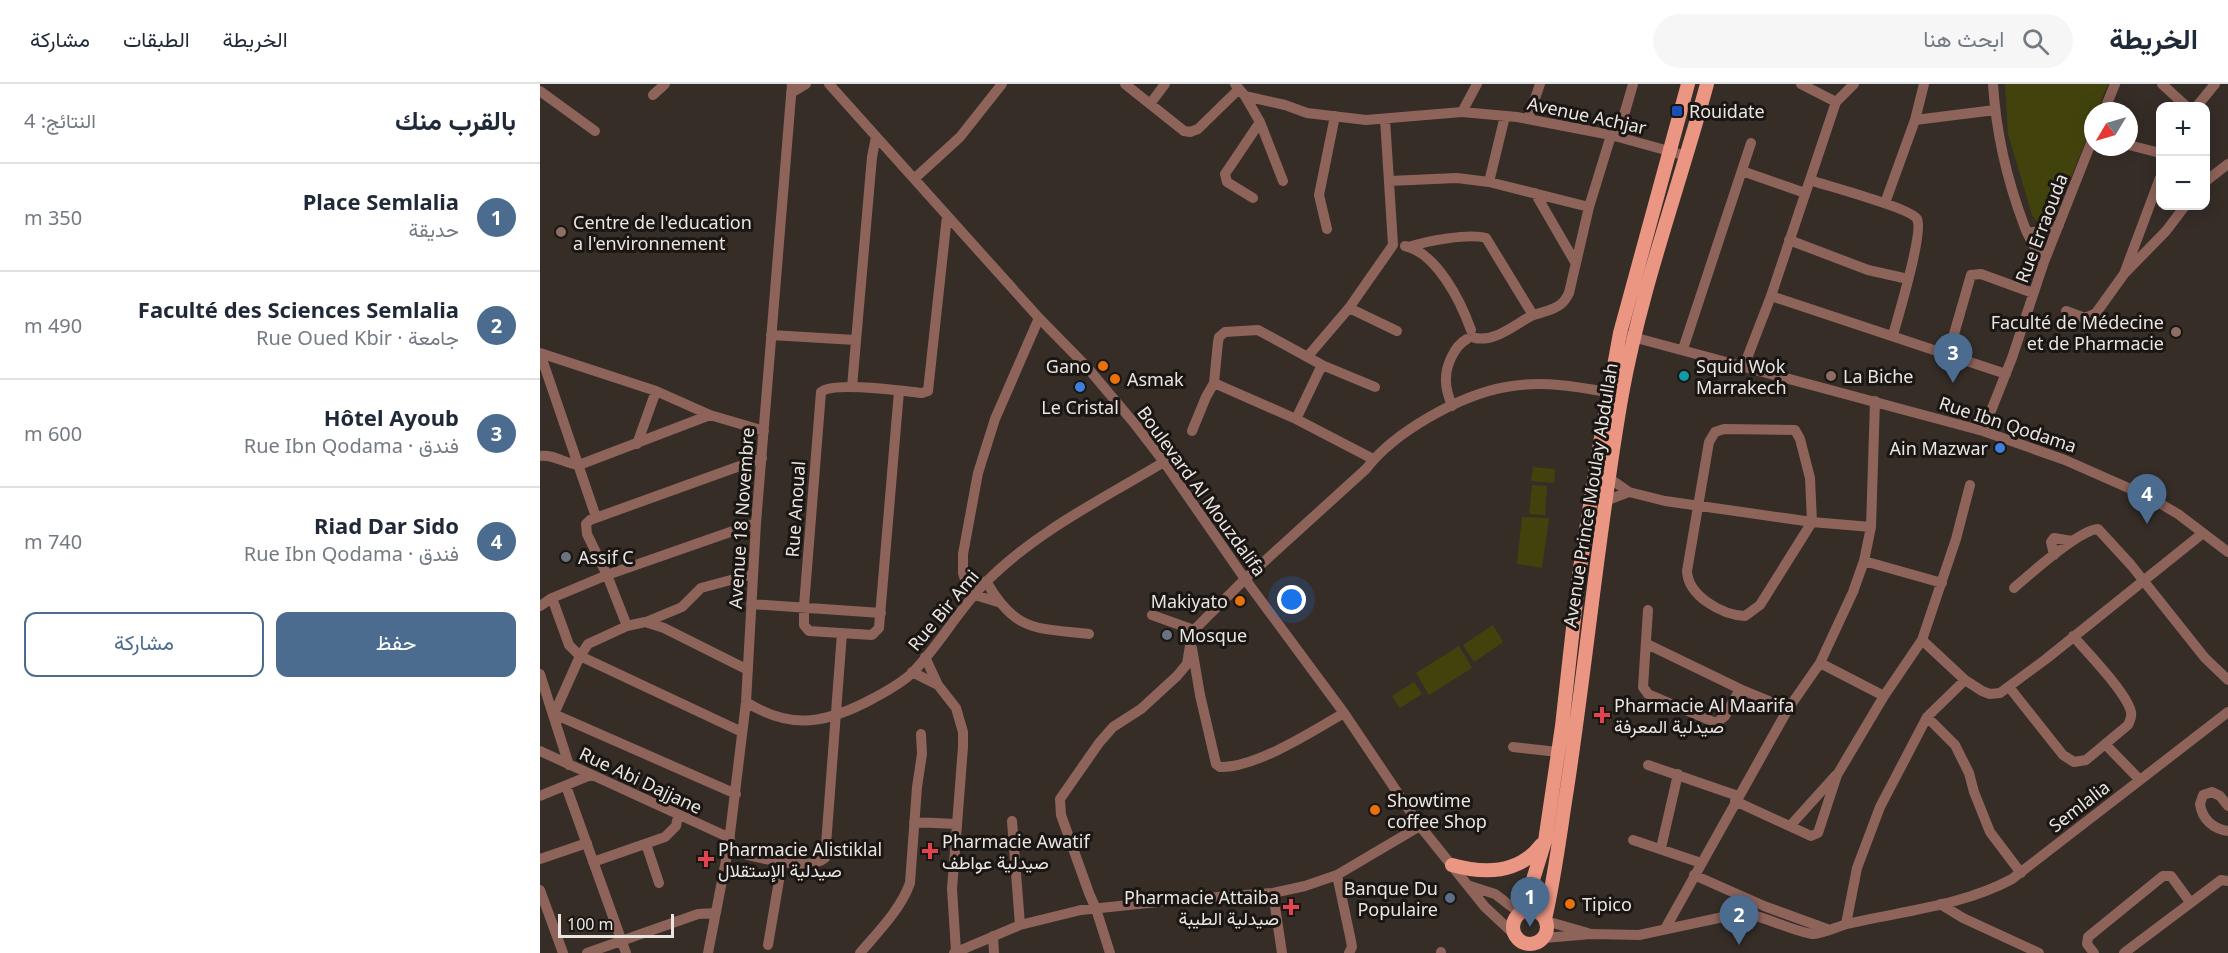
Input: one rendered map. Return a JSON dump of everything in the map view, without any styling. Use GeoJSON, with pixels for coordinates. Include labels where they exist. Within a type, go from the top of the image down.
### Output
{"type":"FeatureCollection","features":[{"type":"Feature","properties":{"kind":"main road","name":"Avenue Prince Moulay Abdullah"},"geometry":{"type":"LineString","coordinates":[[1522,912],[1545,841],[1579,574],[1627,335],[1688,84]]}},
{"type":"Feature","properties":{"kind":"main road","name":"Avenue Prince Moulay Abdullah"},"geometry":{"type":"LineString","coordinates":[[1627,335],[1687,156],[1707,84]]}},
{"type":"Feature","properties":{"kind":"main road","name":"Avenue Prince Moulay Abdullah"},"geometry":{"type":"LineString","coordinates":[[1546,920],[1577,728],[1598,544],[1609,478],[1616,394]]}},
{"type":"Feature","properties":{"kind":"main road"},"geometry":{"type":"LineString","coordinates":[[1452,865],[1477,871],[1507,868],[1536,852],[1545,841]]}},
{"type":"Feature","properties":{"kind":"main road"},"geometry":{"type":"LineString","coordinates":[[1533,910],[1546,920],[1547,930],[1539,944],[1517,942],[1514,922],[1522,912],[1533,910]]}},
{"type":"Feature","properties":{"kind":"street"},"geometry":{"type":"LineString","coordinates":[[653,95],[665,84]]}},
{"type":"Feature","properties":{"kind":"street"},"geometry":{"type":"LineString","coordinates":[[792,88],[806,84]]}},
{"type":"Feature","properties":{"kind":"street","name":"Boulevard Al Mouzdalifa"},"geometry":{"type":"LineString","coordinates":[[829,84],[1039,318],[1086,366],[1164,462],[1245,579],[1344,713],[1420,826],[1517,942]]}},
{"type":"Feature","properties":{"kind":"street"},"geometry":{"type":"LineString","coordinates":[[914,179],[960,137],[1002,84]]}},
{"type":"Feature","properties":{"kind":"street"},"geometry":{"type":"LineString","coordinates":[[1125,84],[1184,131],[1190,132],[1198,129],[1240,90],[1260,122],[1283,182]]}},
{"type":"Feature","properties":{"kind":"street"},"geometry":{"type":"LineString","coordinates":[[1150,104],[1165,84]]}},
{"type":"Feature","properties":{"kind":"street"},"geometry":{"type":"LineString","coordinates":[[1462,112],[1477,84]]}},
{"type":"Feature","properties":{"kind":"street"},"geometry":{"type":"LineString","coordinates":[[1528,119],[1540,84]]}},
{"type":"Feature","properties":{"kind":"street"},"geometry":{"type":"LineString","coordinates":[[1452,406],[1447,392],[1446,374],[1459,343],[1471,336],[1481,339],[1494,336],[1533,315],[1556,307],[1566,299],[1589,207],[1611,135],[1622,122],[1633,84]]}},
{"type":"Feature","properties":{"kind":"street"},"geometry":{"type":"LineString","coordinates":[[1801,84],[1836,102]]}},
{"type":"Feature","properties":{"kind":"street"},"geometry":{"type":"LineString","coordinates":[[1744,366],[1771,296],[1836,102],[1854,84]]}},
{"type":"Feature","properties":{"kind":"street"},"geometry":{"type":"LineString","coordinates":[[1885,203],[1915,120],[1924,84]]}},
{"type":"Feature","properties":{"kind":"street"},"geometry":{"type":"LineString","coordinates":[[1993,84],[2001,146],[2027,233],[2044,262]]}},
{"type":"Feature","properties":{"kind":"street"},"geometry":{"type":"LineString","coordinates":[[2108,102],[2115,84]]}},
{"type":"Feature","properties":{"kind":"street"},"geometry":{"type":"LineString","coordinates":[[2162,84],[2182,102]]}},
{"type":"Feature","properties":{"kind":"street"},"geometry":{"type":"LineString","coordinates":[[2200,102],[2215,84]]}},
{"type":"Feature","properties":{"kind":"street","name":"Avenue 18 Novembre"},"geometry":{"type":"LineString","coordinates":[[708,953],[730,838],[745,708],[756,523],[792,88]]}},
{"type":"Feature","properties":{"kind":"street"},"geometry":{"type":"LineString","coordinates":[[543,90],[595,131]]}},
{"type":"Feature","properties":{"kind":"street","name":"Avenue Achjar"},"geometry":{"type":"LineString","coordinates":[[1240,90],[1307,113],[1366,120],[1462,112],[1528,119],[1611,135],[1687,156]]}},
{"type":"Feature","properties":{"kind":"street"},"geometry":{"type":"LineString","coordinates":[[1915,120],[1995,110]]}},
{"type":"Feature","properties":{"kind":"street"},"geometry":{"type":"LineString","coordinates":[[1327,230],[1319,195],[1335,116]]}},
{"type":"Feature","properties":{"kind":"street"},"geometry":{"type":"LineString","coordinates":[[1489,182],[1505,116]]}},
{"type":"Feature","properties":{"kind":"street"},"geometry":{"type":"LineString","coordinates":[[1308,356],[1349,309],[1393,245],[1385,119]]}},
{"type":"Feature","properties":{"kind":"street"},"geometry":{"type":"LineString","coordinates":[[1253,198],[1227,182],[1225,174],[1260,122]]}},
{"type":"Feature","properties":{"kind":"street"},"geometry":{"type":"LineString","coordinates":[[876,137],[872,157],[852,387],[926,392],[930,387],[947,216]]}},
{"type":"Feature","properties":{"kind":"street"},"geometry":{"type":"LineString","coordinates":[[1683,349],[1751,143]]}},
{"type":"Feature","properties":{"kind":"street"},"geometry":{"type":"LineString","coordinates":[[2138,148],[2156,153]]}},
{"type":"Feature","properties":{"kind":"street","name":"Rue Erraouda"},"geometry":{"type":"LineString","coordinates":[[1983,431],[2006,374],[2044,262],[2086,156]]}},
{"type":"Feature","properties":{"kind":"street"},"geometry":{"type":"LineString","coordinates":[[2210,177],[2228,164]]}},
{"type":"Feature","properties":{"kind":"street"},"geometry":{"type":"LineString","coordinates":[[1742,171],[1805,193]]}},
{"type":"Feature","properties":{"kind":"street"},"geometry":{"type":"LineString","coordinates":[[1389,181],[1457,178],[1489,182],[1589,207]]}},
{"type":"Feature","properties":{"kind":"street"},"geometry":{"type":"LineString","coordinates":[[1810,180],[1885,203],[1912,214],[1919,223],[1908,279],[1893,335]]}},
{"type":"Feature","properties":{"kind":"street"},"geometry":{"type":"LineString","coordinates":[[2124,274],[2156,189]]}},
{"type":"Feature","properties":{"kind":"street"},"geometry":{"type":"LineString","coordinates":[[1535,194],[1575,262]]}},
{"type":"Feature","properties":{"kind":"street"},"geometry":{"type":"LineString","coordinates":[[2066,311],[2085,318],[2096,313],[2124,274],[2166,231],[2181,210]]}},
{"type":"Feature","properties":{"kind":"street"},"geometry":{"type":"LineString","coordinates":[[2027,233],[2059,225]]}},
{"type":"Feature","properties":{"kind":"street"},"geometry":{"type":"LineString","coordinates":[[1393,245],[1409,247],[1431,241],[1486,238],[1533,315]]}},
{"type":"Feature","properties":{"kind":"street"},"geometry":{"type":"LineString","coordinates":[[1789,240],[1868,270],[1908,279]]}},
{"type":"Feature","properties":{"kind":"street"},"geometry":{"type":"LineString","coordinates":[[1409,247],[1432,262],[1439,270],[1466,317],[1471,336]]}},
{"type":"Feature","properties":{"kind":"street"},"geometry":{"type":"LineString","coordinates":[[1948,355],[1971,276],[1981,274],[2033,293]]}},
{"type":"Feature","properties":{"kind":"street"},"geometry":{"type":"LineString","coordinates":[[1771,296],[2006,374]]}},
{"type":"Feature","properties":{"kind":"street"},"geometry":{"type":"LineString","coordinates":[[1349,309],[1397,332]]}},
{"type":"Feature","properties":{"kind":"street"},"geometry":{"type":"LineString","coordinates":[[998,602],[975,595],[967,586],[963,573],[963,554],[978,473],[995,419],[1039,318]]}},
{"type":"Feature","properties":{"kind":"street"},"geometry":{"type":"LineString","coordinates":[[1192,431],[1214,383],[1219,337],[1225,332],[1258,330],[1322,365],[1375,387]]}},
{"type":"Feature","properties":{"kind":"street"},"geometry":{"type":"LineString","coordinates":[[771,334],[855,340]]}},
{"type":"Feature","properties":{"kind":"street","name":"Rue Ibn Qodama"},"geometry":{"type":"LineString","coordinates":[[1627,335],[1983,431],[2066,460],[2149,496],[2228,552]]}},
{"type":"Feature","properties":{"kind":"street"},"geometry":{"type":"LineString","coordinates":[[540,353],[656,391],[710,414],[764,431]]}},
{"type":"Feature","properties":{"kind":"street"},"geometry":{"type":"LineString","coordinates":[[540,353],[596,517]]}},
{"type":"Feature","properties":{"kind":"street"},"geometry":{"type":"LineString","coordinates":[[1296,419],[1322,365]]}},
{"type":"Feature","properties":{"kind":"street"},"geometry":{"type":"LineString","coordinates":[[1214,383],[1296,419],[1373,459]]}},
{"type":"Feature","properties":{"kind":"street"},"geometry":{"type":"LineString","coordinates":[[1110,953],[1061,814],[1060,799],[1113,727],[1141,709],[1178,676],[1187,664],[1193,634],[1245,579],[1366,469],[1373,459],[1424,420],[1452,406],[1506,387],[1543,385],[1593,388],[1616,394]]}},
{"type":"Feature","properties":{"kind":"street","name":"Rue Anoual"},"geometry":{"type":"LineString","coordinates":[[842,633],[809,630],[804,625],[804,606],[820,396],[827,388],[852,387]]}},
{"type":"Feature","properties":{"kind":"street"},"geometry":{"type":"LineString","coordinates":[[637,444],[656,391]]}},
{"type":"Feature","properties":{"kind":"street"},"geometry":{"type":"LineString","coordinates":[[728,850],[782,863],[819,862],[826,855],[842,633],[875,633],[879,628],[899,391]]}},
{"type":"Feature","properties":{"kind":"street"},"geometry":{"type":"LineString","coordinates":[[1665,929],[1788,709],[1820,663],[1853,592],[1864,561],[1871,527],[1875,401]]}},
{"type":"Feature","properties":{"kind":"street"},"geometry":{"type":"LineString","coordinates":[[540,456],[546,455],[569,464],[579,465],[710,414]]}},
{"type":"Feature","properties":{"kind":"street"},"geometry":{"type":"LineString","coordinates":[[1724,429],[1796,430],[1810,478],[1812,522],[1760,605],[1753,612],[1745,615],[1727,613],[1695,591],[1687,578],[1709,442],[1715,432],[1724,429]]}},
{"type":"Feature","properties":{"kind":"street"},"geometry":{"type":"LineString","coordinates":[[627,626],[586,529],[586,524],[596,517],[762,458]]}},
{"type":"Feature","properties":{"kind":"street","name":"Rue Bir Ami"},"geometry":{"type":"LineString","coordinates":[[745,708],[794,720],[818,720],[836,716],[860,706],[885,692],[912,672],[986,581],[1048,532],[1164,462]]}},
{"type":"Feature","properties":{"kind":"street"},"geometry":{"type":"LineString","coordinates":[[1609,478],[1629,492],[1698,506],[1812,522],[1871,527]]}},
{"type":"Feature","properties":{"kind":"street"},"geometry":{"type":"LineString","coordinates":[[1790,826],[1837,775],[1884,696],[1922,639],[1942,583],[1970,485]]}},
{"type":"Feature","properties":{"kind":"street"},"geometry":{"type":"LineString","coordinates":[[1605,501],[1629,492]]}},
{"type":"Feature","properties":{"kind":"street"},"geometry":{"type":"LineString","coordinates":[[540,606],[552,598],[607,575],[756,523]]}},
{"type":"Feature","properties":{"kind":"street"},"geometry":{"type":"LineString","coordinates":[[2014,588],[2054,555],[2051,542],[2054,538],[2072,542],[2090,530],[2098,529],[2144,580],[2205,658],[2228,680]]}},
{"type":"Feature","properties":{"kind":"street"},"geometry":{"type":"LineString","coordinates":[[1922,639],[1965,680],[1982,691],[1990,694],[2004,690],[2203,533]]}},
{"type":"Feature","properties":{"kind":"street"},"geometry":{"type":"LineString","coordinates":[[1864,561],[1942,583]]}},
{"type":"Feature","properties":{"kind":"street"},"geometry":{"type":"LineString","coordinates":[[554,714],[580,656],[588,644],[627,626],[645,622],[682,607],[701,588],[753,574]]}},
{"type":"Feature","properties":{"kind":"street"},"geometry":{"type":"LineString","coordinates":[[986,581],[998,602],[1015,618],[1030,626],[1089,634]]}},
{"type":"Feature","properties":{"kind":"street"},"geometry":{"type":"LineString","coordinates":[[552,598],[564,633],[570,645],[580,656],[742,732]]}},
{"type":"Feature","properties":{"kind":"street"},"geometry":{"type":"LineString","coordinates":[[751,604],[881,613]]}},
{"type":"Feature","properties":{"kind":"street"},"geometry":{"type":"LineString","coordinates":[[1648,610],[1642,683],[1648,694],[1716,723],[1725,716],[1740,689]]}},
{"type":"Feature","properties":{"kind":"street"},"geometry":{"type":"LineString","coordinates":[[1152,615],[1193,634]]}},
{"type":"Feature","properties":{"kind":"street"},"geometry":{"type":"LineString","coordinates":[[645,622],[664,628],[748,670]]}},
{"type":"Feature","properties":{"kind":"street"},"geometry":{"type":"LineString","coordinates":[[1193,634],[1200,695],[1216,764],[1220,767],[1260,758],[1283,748],[1344,713]]}},
{"type":"Feature","properties":{"kind":"street"},"geometry":{"type":"LineString","coordinates":[[2004,690],[2069,760],[2080,762],[2086,760],[2128,725],[2131,711],[2122,696],[2073,636]]}},
{"type":"Feature","properties":{"kind":"street"},"geometry":{"type":"LineString","coordinates":[[1647,644],[1740,689],[1788,709]]}},
{"type":"Feature","properties":{"kind":"street"},"geometry":{"type":"LineString","coordinates":[[925,657],[938,685],[956,708],[963,732],[952,889],[955,952],[1020,925],[1081,910],[1177,900],[1273,894],[1305,886],[1337,875],[1420,826]]}},
{"type":"Feature","properties":{"kind":"street"},"geometry":{"type":"LineString","coordinates":[[1820,663],[1884,696]]}},
{"type":"Feature","properties":{"kind":"street"},"geometry":{"type":"LineString","coordinates":[[912,672],[938,685]]}},
{"type":"Feature","properties":{"kind":"street"},"geometry":{"type":"LineString","coordinates":[[540,674],[569,765]]}},
{"type":"Feature","properties":{"kind":"street"},"geometry":{"type":"LineString","coordinates":[[1846,924],[1857,868],[1880,807],[1927,717],[1965,680]]}},
{"type":"Feature","properties":{"kind":"street","name":"Semlalia"},"geometry":{"type":"LineString","coordinates":[[1591,934],[1639,935],[1742,913],[1753,914],[1814,934],[1846,924],[1940,904],[1992,889],[2021,873],[2228,712]]}},
{"type":"Feature","properties":{"kind":"street"},"geometry":{"type":"LineString","coordinates":[[554,714],[736,794]]}},
{"type":"Feature","properties":{"kind":"street"},"geometry":{"type":"LineString","coordinates":[[1927,717],[1955,745],[1969,773],[1990,832],[2021,873]]}},
{"type":"Feature","properties":{"kind":"street"},"geometry":{"type":"LineString","coordinates":[[860,953],[907,893],[912,870],[914,822],[922,754],[921,734]]}},
{"type":"Feature","properties":{"kind":"street"},"geometry":{"type":"LineString","coordinates":[[2105,744],[2139,779]]}},
{"type":"Feature","properties":{"kind":"street"},"geometry":{"type":"LineString","coordinates":[[1514,747],[1558,752]]}},
{"type":"Feature","properties":{"kind":"street","name":"Rue Abi Dajjane"},"geometry":{"type":"LineString","coordinates":[[540,751],[730,838]]}},
{"type":"Feature","properties":{"kind":"street"},"geometry":{"type":"LineString","coordinates":[[1648,765],[1678,774],[1736,799],[1811,836],[1818,833],[1837,775]]}},
{"type":"Feature","properties":{"kind":"street"},"geometry":{"type":"LineString","coordinates":[[1661,848],[1678,774]]}},
{"type":"Feature","properties":{"kind":"street"},"geometry":{"type":"LineString","coordinates":[[540,796],[591,775]]}},
{"type":"Feature","properties":{"kind":"street"},"geometry":{"type":"LineString","coordinates":[[566,786],[626,953]]}},
{"type":"Feature","properties":{"kind":"street"},"geometry":{"type":"LineString","coordinates":[[2228,806],[2215,793],[2207,792],[2201,798],[2201,810],[2204,817],[2215,828],[2228,831]]}},
{"type":"Feature","properties":{"kind":"street"},"geometry":{"type":"LineString","coordinates":[[593,862],[669,834],[676,826],[678,816]]}},
{"type":"Feature","properties":{"kind":"street"},"geometry":{"type":"LineString","coordinates":[[1012,821],[1020,925]]}},
{"type":"Feature","properties":{"kind":"street"},"geometry":{"type":"LineString","coordinates":[[914,822],[956,824]]}},
{"type":"Feature","properties":{"kind":"street"},"geometry":{"type":"LineString","coordinates":[[1633,840],[1701,863]]}},
{"type":"Feature","properties":{"kind":"street"},"geometry":{"type":"LineString","coordinates":[[540,860],[586,843]]}},
{"type":"Feature","properties":{"kind":"street"},"geometry":{"type":"LineString","coordinates":[[646,844],[659,883]]}},
{"type":"Feature","properties":{"kind":"street"},"geometry":{"type":"LineString","coordinates":[[768,945],[782,863]]}},
{"type":"Feature","properties":{"kind":"street"},"geometry":{"type":"LineString","coordinates":[[1694,874],[1764,906],[1827,929]]}},
{"type":"Feature","properties":{"kind":"street"},"geometry":{"type":"LineString","coordinates":[[1337,875],[1352,947],[1348,953]]}},
{"type":"Feature","properties":{"kind":"street"},"geometry":{"type":"LineString","coordinates":[[2094,953],[2087,944],[2088,937],[2163,876],[2171,876],[2190,902]]}},
{"type":"Feature","properties":{"kind":"street"},"geometry":{"type":"LineString","coordinates":[[2124,953],[2190,902],[2222,880],[2228,881]]}},
{"type":"Feature","properties":{"kind":"street","name":"Boulevard Al Mouzdalifa"},"geometry":{"type":"LineString","coordinates":[[1470,886],[1495,894],[1522,912]]}},
{"type":"Feature","properties":{"kind":"street"},"geometry":{"type":"LineString","coordinates":[[540,890],[543,908],[564,953]]}},
{"type":"Feature","properties":{"kind":"street"},"geometry":{"type":"LineString","coordinates":[[1273,894],[1282,953]]}},
{"type":"Feature","properties":{"kind":"street"},"geometry":{"type":"LineString","coordinates":[[1940,904],[1963,918],[2039,953]]}},
{"type":"Feature","properties":{"kind":"street"},"geometry":{"type":"LineString","coordinates":[[587,953],[698,914],[716,914]]}},
{"type":"Feature","properties":{"kind":"street"},"geometry":{"type":"LineString","coordinates":[[1546,920],[1591,934]]}},
{"type":"Feature","properties":{"kind":"street"},"geometry":{"type":"LineString","coordinates":[[1539,944],[1591,934]]}},
{"type":"Feature","properties":{"kind":"street"},"geometry":{"type":"LineString","coordinates":[[993,936],[994,953]]}},
{"type":"Feature","properties":{"kind":"shaded area"},"geometry":{"type":"Polygon","coordinates":[[[2005,84],[2108,84],[2101,102],[2084,102],[2084,144],[2055,217],[2049,223],[2040,223],[2032,215],[2008,134],[2005,84]]]}},
{"type":"Feature","properties":{"kind":"shaded area"},"geometry":{"type":"Polygon","coordinates":[[[1533,467],[1555,469],[1554,483],[1531,481],[1533,467]]]}},
{"type":"Feature","properties":{"kind":"shaded area"},"geometry":{"type":"Polygon","coordinates":[[[1532,485],[1547,486],[1545,515],[1529,514],[1532,485]]]}},
{"type":"Feature","properties":{"kind":"shaded area"},"geometry":{"type":"Polygon","coordinates":[[[1522,517],[1549,518],[1542,568],[1517,564],[1522,517]]]}},
{"type":"Feature","properties":{"kind":"shaded area"},"geometry":{"type":"Polygon","coordinates":[[[1493,625],[1503,642],[1474,662],[1463,645],[1493,625]]]}},
{"type":"Feature","properties":{"kind":"shaded area"},"geometry":{"type":"Polygon","coordinates":[[[1459,646],[1472,668],[1429,695],[1416,673],[1459,646]]]}},
{"type":"Feature","properties":{"kind":"shaded area"},"geometry":{"type":"Polygon","coordinates":[[[1414,682],[1422,694],[1400,708],[1392,696],[1414,682]]]}},
{"type":"Feature","properties":{"kind":"place","name":"Rouidate"},"geometry":{"type":"Point","coordinates":[1677,111]}},
{"type":"Feature","properties":{"kind":"place","name":"Centre de l'education a l'environnement"},"geometry":{"type":"Point","coordinates":[561,232]}},
{"type":"Feature","properties":{"kind":"place","name":"Faculté de Médecine et de Pharmacie"},"geometry":{"type":"Point","coordinates":[2176,332]}},
{"type":"Feature","properties":{"kind":"place","name":"Gano"},"geometry":{"type":"Point","coordinates":[1103,366]}},
{"type":"Feature","properties":{"kind":"place","name":"Squid Wok Marrakech"},"geometry":{"type":"Point","coordinates":[1684,376]}},
{"type":"Feature","properties":{"kind":"place","name":"La Biche"},"geometry":{"type":"Point","coordinates":[1831,376]}},
{"type":"Feature","properties":{"kind":"place","name":"Asmak"},"geometry":{"type":"Point","coordinates":[1115,379]}},
{"type":"Feature","properties":{"kind":"place","name":"Hôtel Ayoub"},"geometry":{"type":"Point","coordinates":[1953,383]}},
{"type":"Feature","properties":{"kind":"place","name":"Le Cristal"},"geometry":{"type":"Point","coordinates":[1080,387]}},
{"type":"Feature","properties":{"kind":"place","name":"Ain Mazwar"},"geometry":{"type":"Point","coordinates":[2000,448]}},
{"type":"Feature","properties":{"kind":"place","name":"Riad Dar Sido"},"geometry":{"type":"Point","coordinates":[2147,524]}},
{"type":"Feature","properties":{"kind":"place","name":"Assif C"},"geometry":{"type":"Point","coordinates":[566,557]}},
{"type":"Feature","properties":{"kind":"place","name":"Makiyato"},"geometry":{"type":"Point","coordinates":[1240,601]}},
{"type":"Feature","properties":{"kind":"place","name":"Mosque"},"geometry":{"type":"Point","coordinates":[1167,635]}},
{"type":"Feature","properties":{"kind":"place","name":"Pharmacie Al Maarifa صيدلية المعرفة"},"geometry":{"type":"Point","coordinates":[1602,715]}},
{"type":"Feature","properties":{"kind":"place","name":"Showtime coffee Shop"},"geometry":{"type":"Point","coordinates":[1375,810]}},
{"type":"Feature","properties":{"kind":"place","name":"Pharmacie Awatif صيدلية عواطف"},"geometry":{"type":"Point","coordinates":[930,851]}},
{"type":"Feature","properties":{"kind":"place","name":"Pharmacie Alistiklal صيدلية الإستقلال"},"geometry":{"type":"Point","coordinates":[706,859]}},
{"type":"Feature","properties":{"kind":"place","name":"Banque Du Populaire"},"geometry":{"type":"Point","coordinates":[1450,898]}},
{"type":"Feature","properties":{"kind":"place","name":"Tipico"},"geometry":{"type":"Point","coordinates":[1570,904]}},
{"type":"Feature","properties":{"kind":"place","name":"Pharmacie Attaiba صيدلية الطيبة"},"geometry":{"type":"Point","coordinates":[1291,907]}},
{"type":"Feature","properties":{"kind":"place","name":"Place Semlalia"},"geometry":{"type":"Point","coordinates":[1530,927]}},
{"type":"Feature","properties":{"kind":"place","name":"Faculté des Sciences Semlalia"},"geometry":{"type":"Point","coordinates":[1739,945]}}]}
